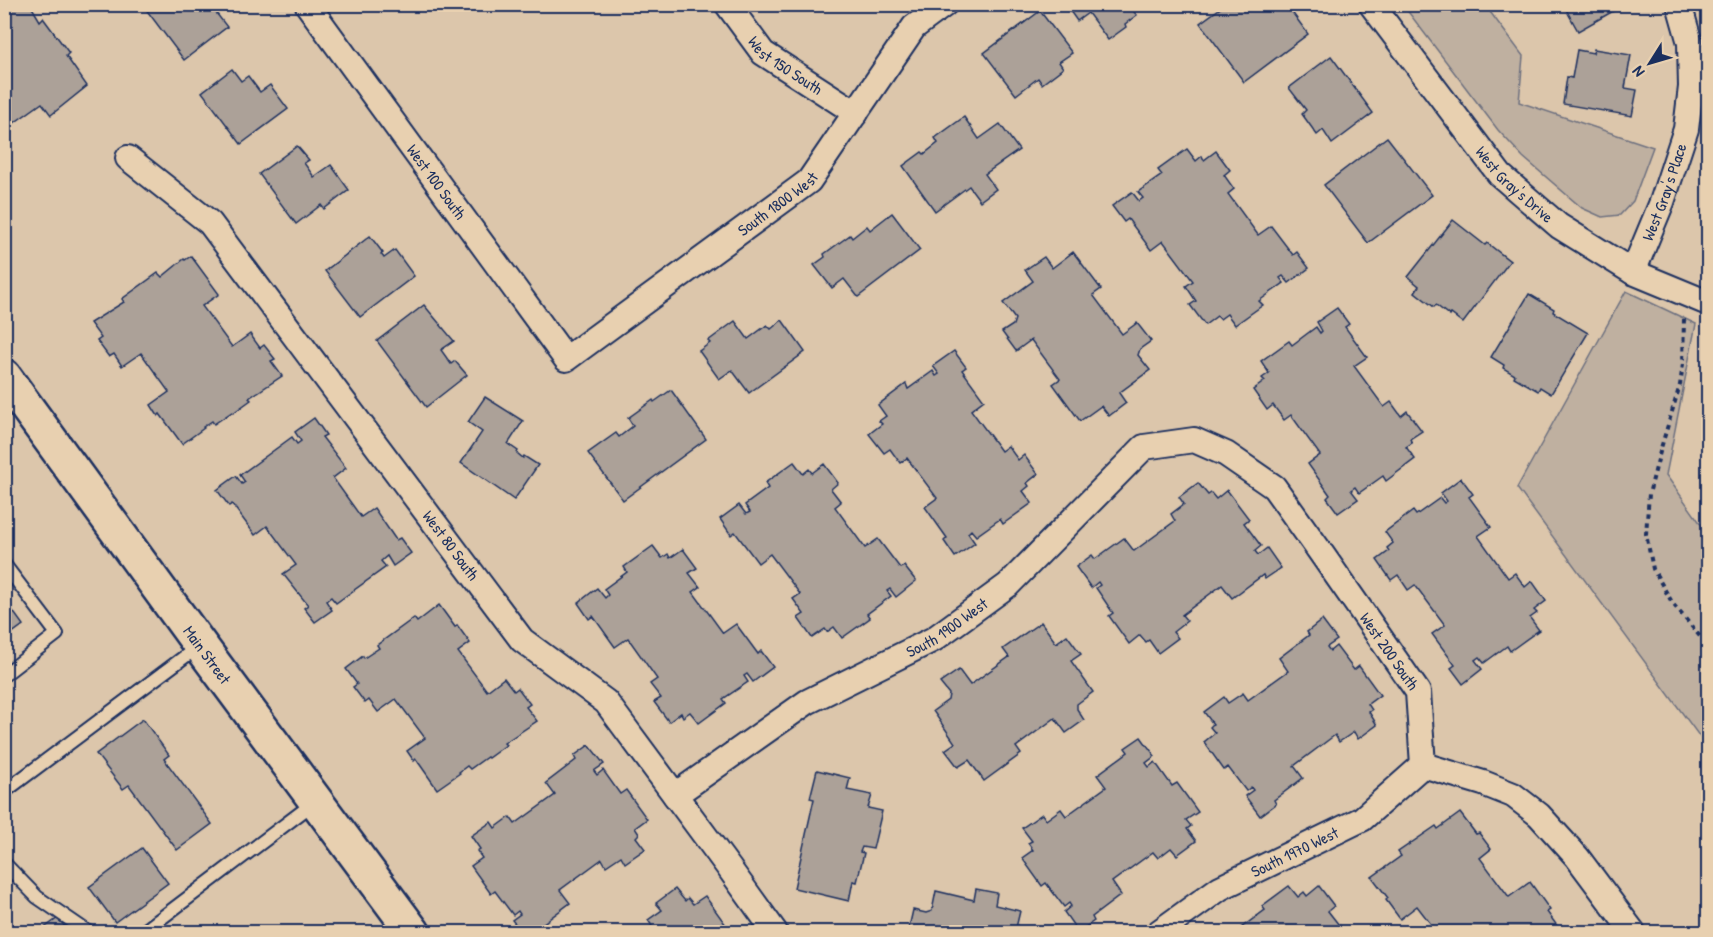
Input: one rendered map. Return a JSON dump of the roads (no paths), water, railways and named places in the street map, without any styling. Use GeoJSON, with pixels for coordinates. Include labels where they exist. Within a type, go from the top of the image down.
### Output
{"type":"FeatureCollection","features":[{"type":"Feature","properties":{"kind":"main road","name":"Main Street"},"geometry":{"type":"LineString","coordinates":[[4,376],[413,933]]}},
{"type":"Feature","properties":{"kind":"street","name":"West 100 South"},"geometry":{"type":"LineString","coordinates":[[307,4],[566,359]]}},
{"type":"Feature","properties":{"kind":"street","name":"West 150 South"},"geometry":{"type":"LineString","coordinates":[[727,4],[764,53],[856,113]]}},
{"type":"Feature","properties":{"kind":"street","name":"South 1800 West"},"geometry":{"type":"LineString","coordinates":[[566,359],[809,181],[914,27],[945,4]]}},
{"type":"Feature","properties":{"kind":"street","name":"West Gray's Drive"},"geometry":{"type":"LineString","coordinates":[[1371,4],[1500,175],[1559,226],[1633,272],[1708,303]]}},
{"type":"Feature","properties":{"kind":"street","name":"West Gray's Place"},"geometry":{"type":"LineString","coordinates":[[1633,272],[1662,202],[1686,129],[1691,87],[1690,43],[1679,4]]}},
{"type":"Feature","properties":{"kind":"street","name":"West 80 South"},"geometry":{"type":"LineString","coordinates":[[128,158],[210,223],[522,640],[606,702],[775,933]]}},
{"type":"Feature","properties":{"kind":"street","name":"South 1900 West"},"geometry":{"type":"LineString","coordinates":[[675,795],[807,702],[934,639],[1008,585],[1144,447],[1194,440]]}},
{"type":"Feature","properties":{"kind":"street","name":"West 200 South"},"geometry":{"type":"LineString","coordinates":[[1194,440],[1226,454],[1274,487],[1306,532],[1418,692],[1423,765]]}},
{"type":"Feature","properties":{"kind":"street","name":"South 1970 West"},"geometry":{"type":"LineString","coordinates":[[1159,933],[1220,888],[1362,819],[1423,765]]}},
{"type":"Feature","properties":{"kind":"street"},"geometry":{"type":"LineString","coordinates":[[1423,765],[1483,783],[1513,795],[1539,815],[1577,857],[1633,933]]}},
{"type":"Feature","properties":{"kind":"lane"},"geometry":{"type":"LineString","coordinates":[[4,564],[57,634],[4,675]]}},
{"type":"Feature","properties":{"kind":"lane"},"geometry":{"type":"LineString","coordinates":[[4,792],[200,645]]}},
{"type":"Feature","properties":{"kind":"lane"},"geometry":{"type":"LineString","coordinates":[[143,933],[316,802]]}},
{"type":"Feature","properties":{"kind":"lane"},"geometry":{"type":"LineString","coordinates":[[4,863],[37,897],[88,933]]}}]}
